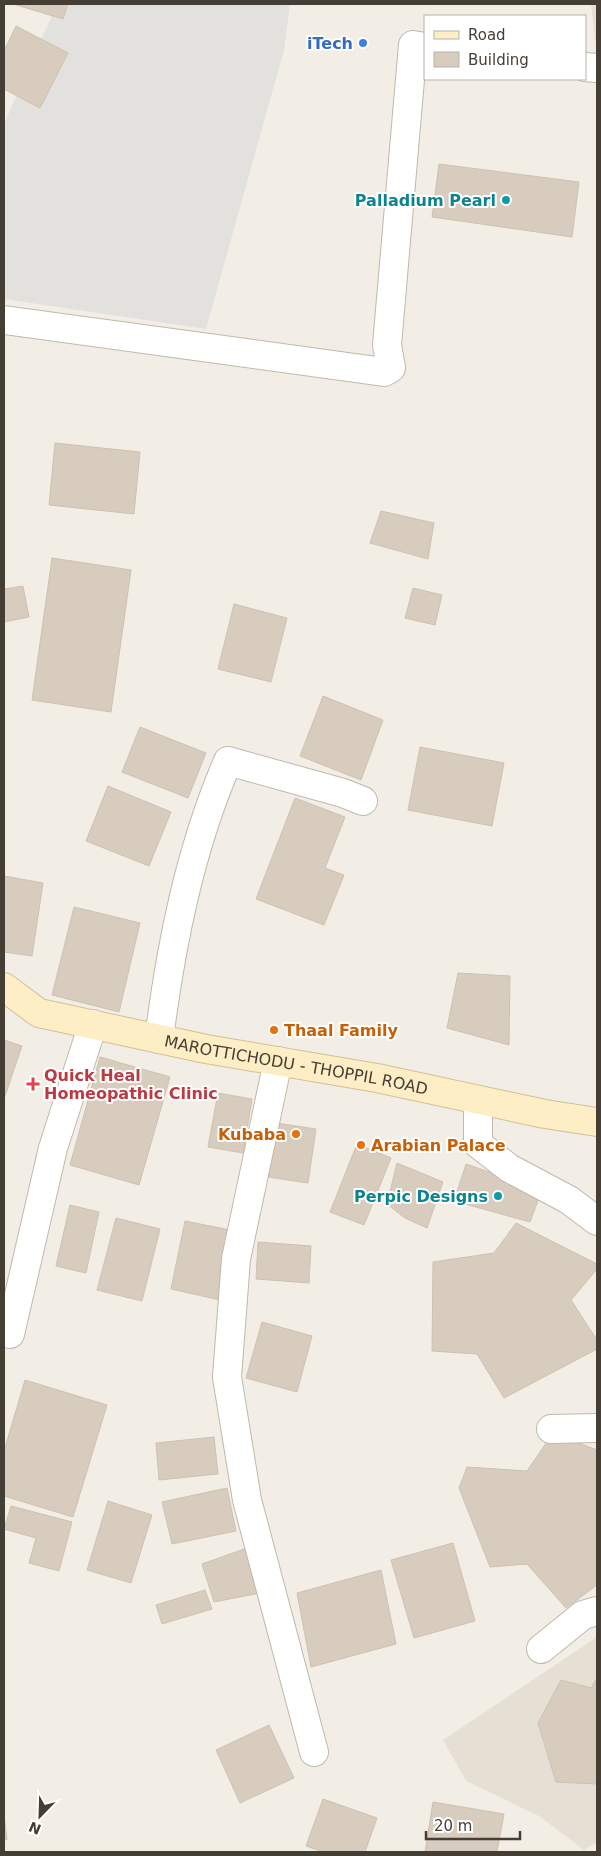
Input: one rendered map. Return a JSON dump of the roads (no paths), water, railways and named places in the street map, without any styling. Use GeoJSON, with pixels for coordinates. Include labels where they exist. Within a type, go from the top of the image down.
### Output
{"type":"FeatureCollection","features":[{"type":"Feature","properties":{"kind":"main road","name":"MAROTTICHODU - THOPPIL ROAD"},"geometry":{"type":"LineString","coordinates":[[4,987],[39,1013],[278,1061],[377,1078],[545,1114],[597,1122]]}},
{"type":"Feature","properties":{"kind":"street"},"geometry":{"type":"LineString","coordinates":[[4,320],[275,358],[384,372],[389,370],[391,368],[387,345],[412,45],[424,47]]}},
{"type":"Feature","properties":{"kind":"street"},"geometry":{"type":"LineString","coordinates":[[159,1038],[166,983],[184,896],[209,806],[228,761],[343,792],[363,801]]}},
{"type":"Feature","properties":{"kind":"street"},"geometry":{"type":"LineString","coordinates":[[10,1334],[54,1148],[93,1024]]}},
{"type":"Feature","properties":{"kind":"street"},"geometry":{"type":"LineString","coordinates":[[278,1061],[236,1260],[227,1377],[247,1500],[314,1752]]}},
{"type":"Feature","properties":{"kind":"street"},"geometry":{"type":"LineString","coordinates":[[478,1100],[478,1144],[508,1168],[570,1200],[597,1220]]}},
{"type":"Feature","properties":{"kind":"street"},"geometry":{"type":"LineString","coordinates":[[551,1429],[597,1428]]}},
{"type":"Feature","properties":{"kind":"street"},"geometry":{"type":"LineString","coordinates":[[541,1649],[583,1615],[597,1611]]}},
{"type":"Feature","properties":{"kind":"place","name":"iTech"},"geometry":{"type":"Point","coordinates":[363,43]}},
{"type":"Feature","properties":{"kind":"place","name":"Palladium Pearl"},"geometry":{"type":"Point","coordinates":[506,200]}},
{"type":"Feature","properties":{"kind":"place","name":"Thaal Family"},"geometry":{"type":"Point","coordinates":[274,1030]}},
{"type":"Feature","properties":{"kind":"place","name":"Quick Heal Homeopathic Clinic"},"geometry":{"type":"Point","coordinates":[33,1084]}},
{"type":"Feature","properties":{"kind":"place","name":"Kubaba"},"geometry":{"type":"Point","coordinates":[296,1134]}},
{"type":"Feature","properties":{"kind":"place","name":"Arabian Palace"},"geometry":{"type":"Point","coordinates":[361,1145]}},
{"type":"Feature","properties":{"kind":"place","name":"Perpic Designs"},"geometry":{"type":"Point","coordinates":[498,1196]}}]}
